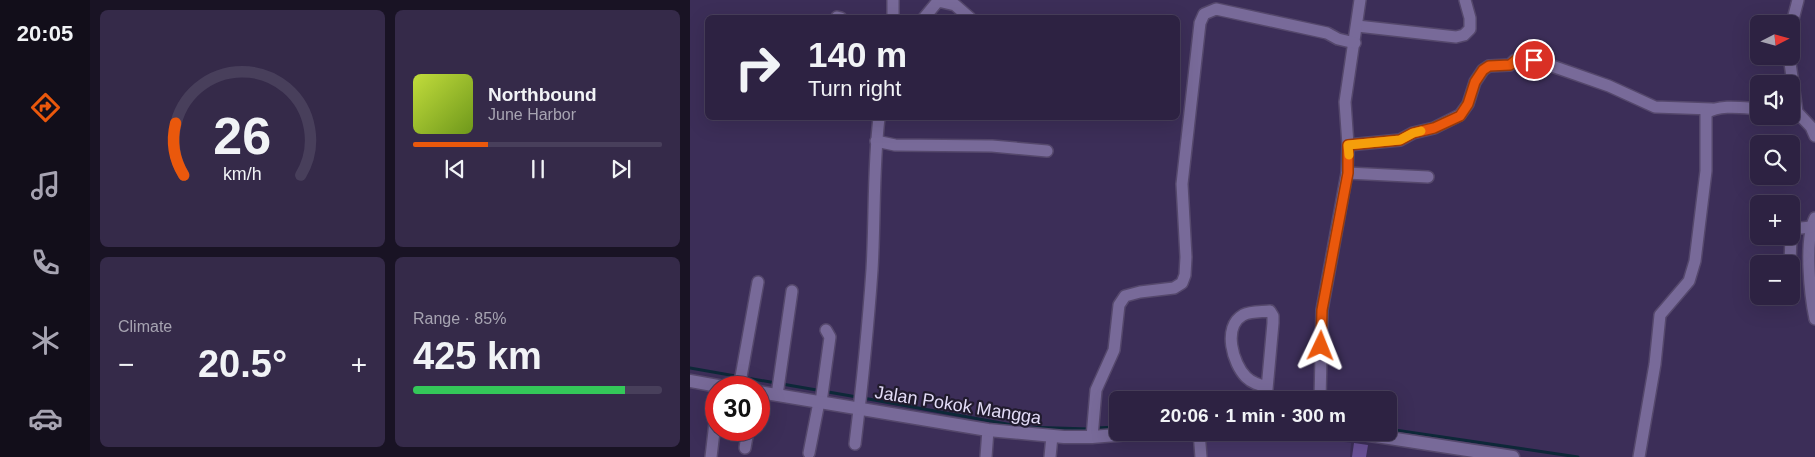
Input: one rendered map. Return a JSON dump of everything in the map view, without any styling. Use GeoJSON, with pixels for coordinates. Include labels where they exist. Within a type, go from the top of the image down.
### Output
{"type":"FeatureCollection","features":[{"type":"Feature","properties":{"kind":"main road"},"geometry":{"type":"LineString","coordinates":[[690,381],[705,382]]}},
{"type":"Feature","properties":{"kind":"main road","name":"Jalan Pokok Mangga"},"geometry":{"type":"LineString","coordinates":[[770,389],[778,387],[821,397],[860,401],[988,430],[1052,436],[1109,433]]}},
{"type":"Feature","properties":{"kind":"main road"},"geometry":{"type":"LineString","coordinates":[[1397,439],[1513,457]]}},
{"type":"Feature","properties":{"kind":"street"},"geometry":{"type":"LineString","coordinates":[[893,0],[893,15]]}},
{"type":"Feature","properties":{"kind":"street"},"geometry":{"type":"LineString","coordinates":[[1320,391],[1322,310],[1348,173],[1345,102],[1360,0]]}},
{"type":"Feature","properties":{"kind":"street"},"geometry":{"type":"LineString","coordinates":[[1357,26],[1456,37],[1464,36],[1470,29],[1470,18],[1465,0]]}},
{"type":"Feature","properties":{"kind":"street"},"geometry":{"type":"LineString","coordinates":[[1794,15],[1798,0]]}},
{"type":"Feature","properties":{"kind":"street"},"geometry":{"type":"LineString","coordinates":[[926,15],[938,1],[955,5],[967,15]]}},
{"type":"Feature","properties":{"kind":"street"},"geometry":{"type":"LineString","coordinates":[[1092,434],[1096,390],[1114,350],[1119,305],[1125,296],[1140,292],[1174,288],[1182,283],[1185,275],[1186,257],[1182,184],[1200,23],[1204,14],[1216,9],[1327,33],[1338,39],[1354,43]]}},
{"type":"Feature","properties":{"kind":"street"},"geometry":{"type":"LineString","coordinates":[[1348,145],[1400,140],[1413,133],[1434,128],[1460,116],[1468,104],[1475,82],[1483,70],[1489,66],[1510,65],[1516,60],[1534,60],[1552,66],[1609,86],[1655,107],[1750,108]]}},
{"type":"Feature","properties":{"kind":"street"},"geometry":{"type":"LineString","coordinates":[[1639,457],[1660,315],[1689,281],[1696,261],[1706,170],[1706,113],[1712,109]]}},
{"type":"Feature","properties":{"kind":"street"},"geometry":{"type":"LineString","coordinates":[[1800,117],[1811,127],[1815,136]]}},
{"type":"Feature","properties":{"kind":"street"},"geometry":{"type":"LineString","coordinates":[[854,444],[860,401],[872,270],[876,141],[879,120]]}},
{"type":"Feature","properties":{"kind":"street"},"geometry":{"type":"LineString","coordinates":[[876,141],[895,145],[992,146],[1047,150]]}},
{"type":"Feature","properties":{"kind":"street"},"geometry":{"type":"LineString","coordinates":[[1348,173],[1428,177]]}},
{"type":"Feature","properties":{"kind":"street"},"geometry":{"type":"LineString","coordinates":[[1800,227],[1813,223],[1810,268],[1812,307],[1815,319]]}},
{"type":"Feature","properties":{"kind":"street"},"geometry":{"type":"LineString","coordinates":[[1800,269],[1810,268]]}},
{"type":"Feature","properties":{"kind":"street"},"geometry":{"type":"LineString","coordinates":[[734,376],[758,282]]}},
{"type":"Feature","properties":{"kind":"street"},"geometry":{"type":"LineString","coordinates":[[778,387],[792,291]]}},
{"type":"Feature","properties":{"kind":"street"},"geometry":{"type":"LineString","coordinates":[[1267,387],[1247,378],[1240,368],[1230,342],[1234,326],[1241,316],[1249,313],[1270,311],[1273,316],[1267,391]]}},
{"type":"Feature","properties":{"kind":"street"},"geometry":{"type":"LineString","coordinates":[[809,453],[821,397],[830,337],[826,330]]}},
{"type":"Feature","properties":{"kind":"street"},"geometry":{"type":"LineString","coordinates":[[986,457],[988,430]]}},
{"type":"Feature","properties":{"kind":"street"},"geometry":{"type":"LineString","coordinates":[[1050,457],[1052,436]]}},
{"type":"Feature","properties":{"kind":"street"},"geometry":{"type":"LineString","coordinates":[[711,457],[713,441]]}},
{"type":"Feature","properties":{"kind":"street"},"geometry":{"type":"LineString","coordinates":[[745,448],[746,441]]}},
{"type":"Feature","properties":{"kind":"street"},"geometry":{"type":"LineString","coordinates":[[1199,441],[1200,457]]}},
{"type":"Feature","properties":{"kind":"shaded area"},"geometry":{"type":"Polygon","coordinates":[[[1202,441],[1338,441],[1351,443],[1350,457],[1202,457],[1202,441]]]}},
{"type":"Feature","properties":{"kind":"building"},"geometry":{"type":"Polygon","coordinates":[[[1354,443],[1368,445],[1366,457],[1352,457],[1354,443]]]}},
{"type":"Feature","properties":{"kind":"waterway"},"geometry":{"type":"LineString","coordinates":[[690,368],[776,383]]}},
{"type":"Feature","properties":{"kind":"waterway"},"geometry":{"type":"LineString","coordinates":[[782,384],[857,397]]}},
{"type":"Feature","properties":{"kind":"waterway"},"geometry":{"type":"LineString","coordinates":[[863,398],[1024,427],[1089,429]]}},
{"type":"Feature","properties":{"kind":"waterway"},"geometry":{"type":"LineString","coordinates":[[1096,428],[1109,427]]}},
{"type":"Feature","properties":{"kind":"waterway"},"geometry":{"type":"LineString","coordinates":[[1397,430],[1578,457]]}},
{"type":"Feature","properties":{"kind":"slow traffic"},"geometry":{"type":"LineString","coordinates":[[1349,155],[1348,145],[1400,140],[1421,131]]}},
{"type":"Feature","properties":{"kind":"route"},"geometry":{"type":"LineString","coordinates":[[1321,346],[1322,310],[1348,173],[1348,145],[1400,140],[1413,133],[1434,128],[1460,116],[1468,104],[1475,82],[1483,70],[1489,66],[1510,65],[1516,60],[1534,60]]}}]}
